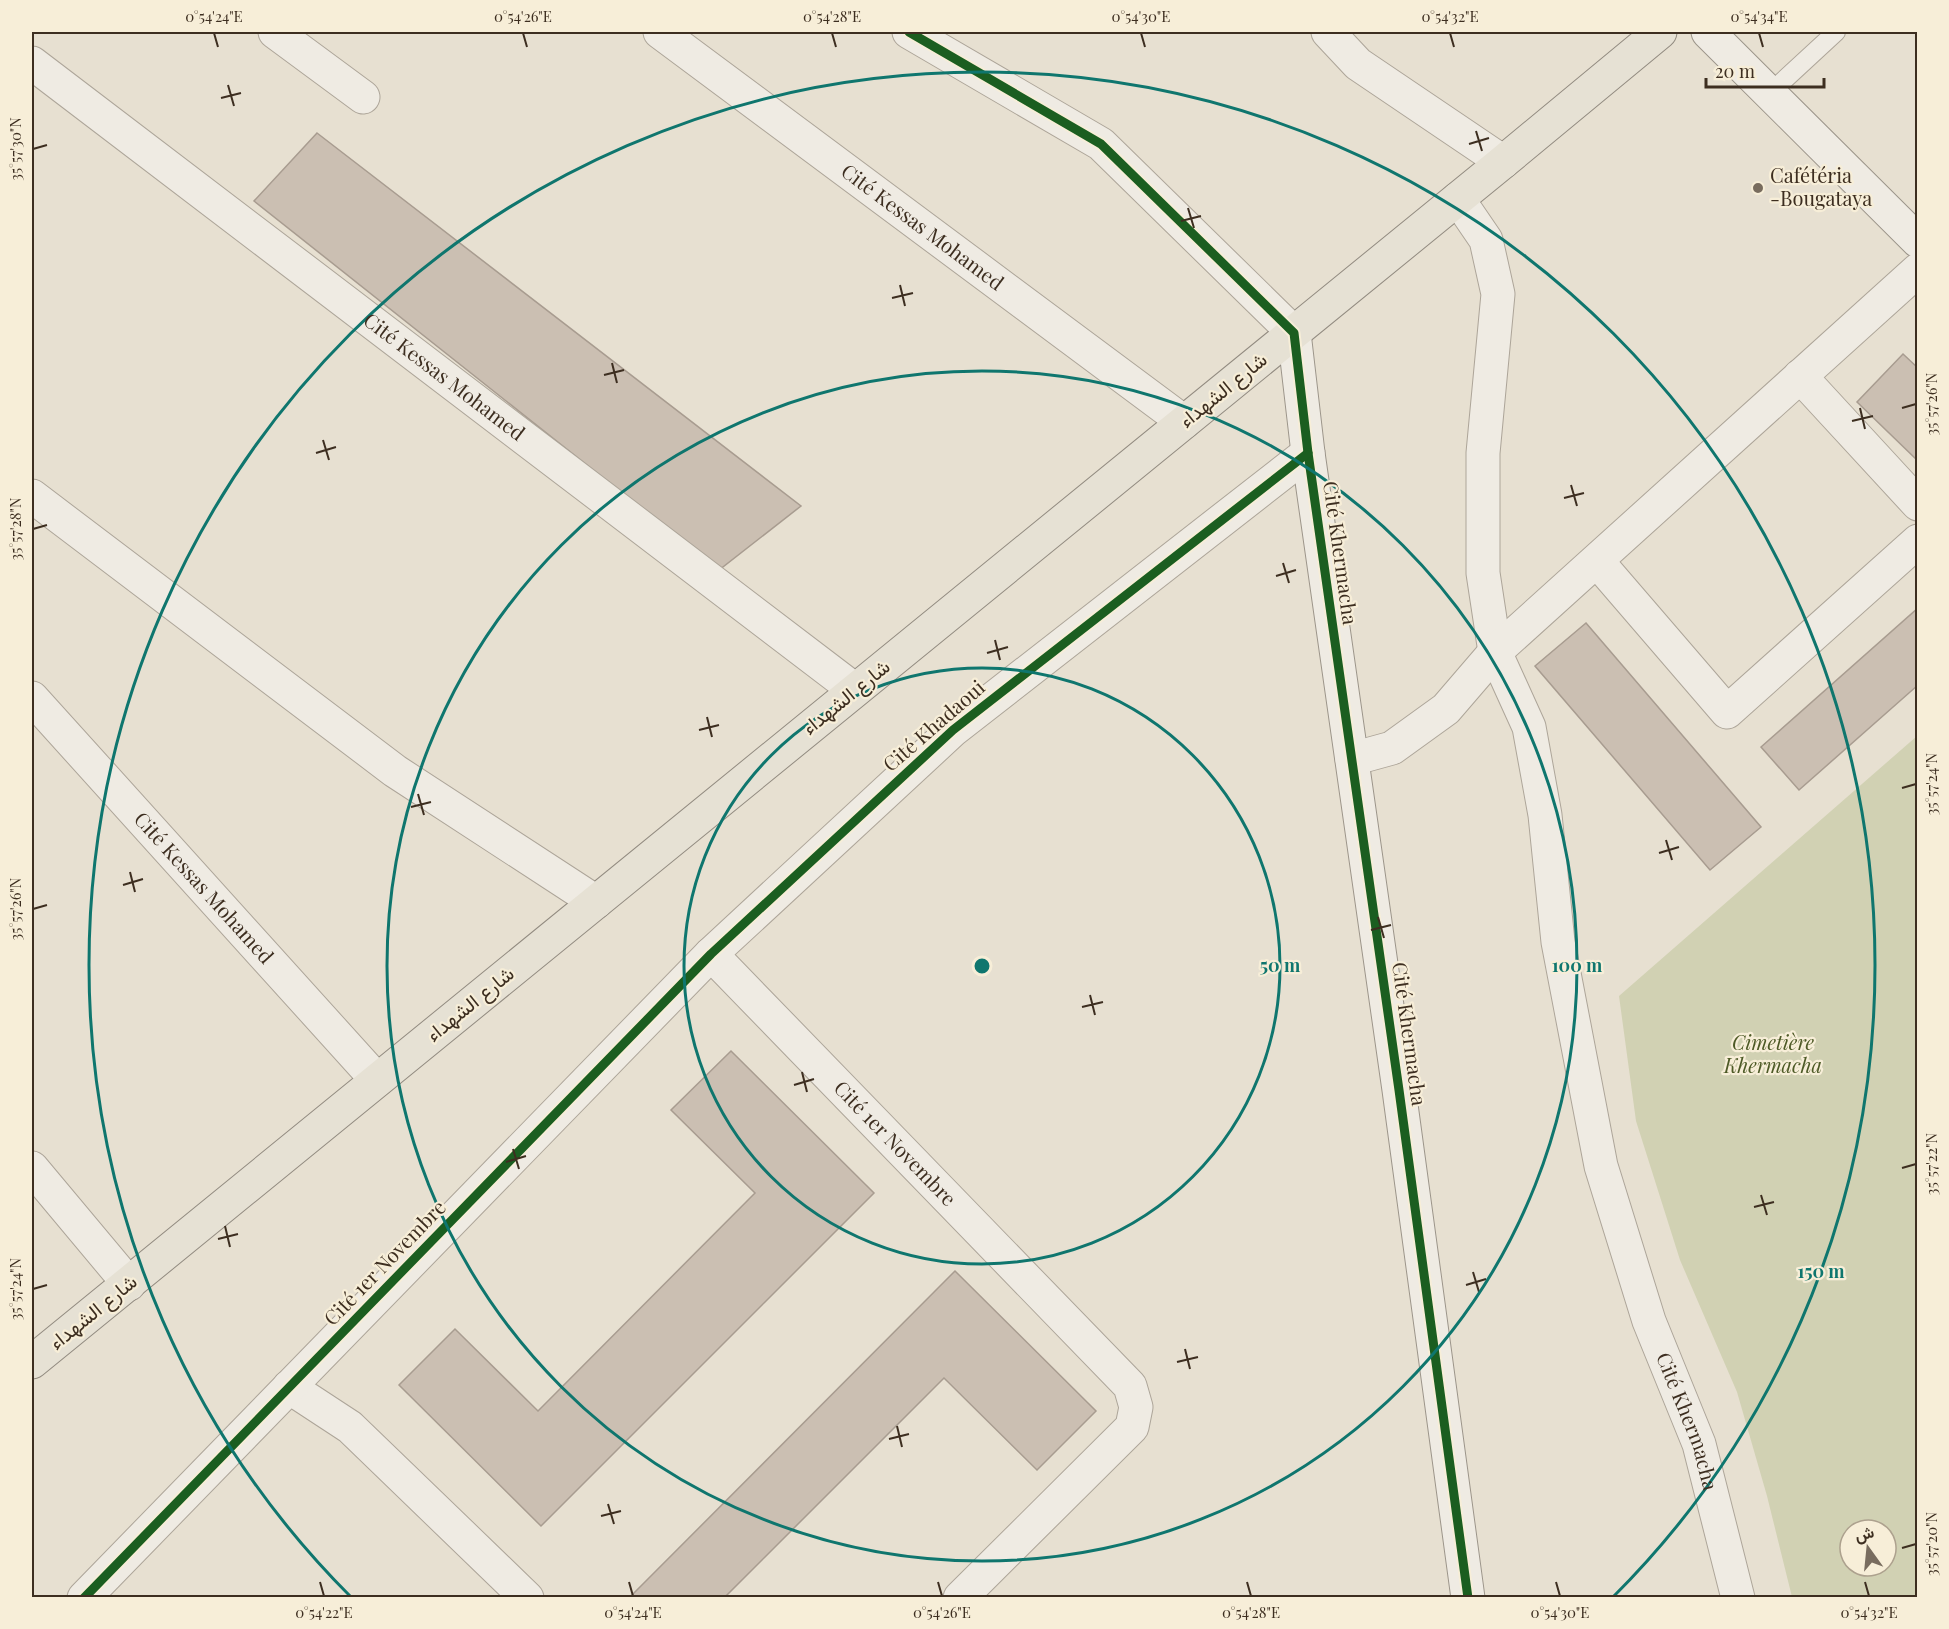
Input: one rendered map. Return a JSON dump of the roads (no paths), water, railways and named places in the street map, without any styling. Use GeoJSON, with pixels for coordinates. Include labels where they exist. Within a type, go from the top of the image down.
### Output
{"type":"FeatureCollection","features":[{"type":"Feature","properties":{"kind":"main road","name":"شارع الشهداء"},"geometry":{"type":"LineString","coordinates":[[32,1362],[1660,32]]}},
{"type":"Feature","properties":{"kind":"street"},"geometry":{"type":"LineString","coordinates":[[275,32],[363,97]]}},
{"type":"Feature","properties":{"kind":"street","name":"Cité Kessas Mohamed"},"geometry":{"type":"LineString","coordinates":[[660,32],[1185,422]]}},
{"type":"Feature","properties":{"kind":"street"},"geometry":{"type":"LineString","coordinates":[[909,32],[1101,144],[1294,333]]}},
{"type":"Feature","properties":{"kind":"street"},"geometry":{"type":"LineString","coordinates":[[1328,32],[1358,64],[1503,162]]}},
{"type":"Feature","properties":{"kind":"street"},"geometry":{"type":"LineString","coordinates":[[1708,32],[1913,227]]}},
{"type":"Feature","properties":{"kind":"street","name":"Cité Kessas Mohamed"},"geometry":{"type":"LineString","coordinates":[[32,63],[855,690]]}},
{"type":"Feature","properties":{"kind":"street","name":"Cité Khermacha"},"geometry":{"type":"LineString","coordinates":[[1458,199],[1486,240],[1498,294],[1483,453],[1483,573],[1495,652],[1529,727],[1545,815],[1558,942],[1602,1166],[1649,1320],[1699,1444],[1738,1598]]}},
{"type":"Feature","properties":{"kind":"street"},"geometry":{"type":"LineString","coordinates":[[1352,759],[1392,748],[1446,709],[1495,652],[1917,270]]}},
{"type":"Feature","properties":{"kind":"street","name":"Cité Khermacha"},"geometry":{"type":"LineString","coordinates":[[1294,333],[1308,453],[1399,1090],[1468,1598]]}},
{"type":"Feature","properties":{"kind":"street"},"geometry":{"type":"LineString","coordinates":[[1800,376],[1917,504]]}},
{"type":"Feature","properties":{"kind":"street","name":"Cité Khadaoui"},"geometry":{"type":"LineString","coordinates":[[711,954],[953,730],[1308,453]]}},
{"type":"Feature","properties":{"kind":"street"},"geometry":{"type":"LineString","coordinates":[[32,496],[395,771],[596,902]]}},
{"type":"Feature","properties":{"kind":"street"},"geometry":{"type":"LineString","coordinates":[[1597,561],[1727,712],[1917,541]]}},
{"type":"Feature","properties":{"kind":"street","name":"Cité Kessas Mohamed"},"geometry":{"type":"LineString","coordinates":[[32,698],[376,1080]]}},
{"type":"Feature","properties":{"kind":"street","name":"Cité 1er Novembre"},"geometry":{"type":"LineString","coordinates":[[84,1598],[711,954],[1130,1386],[1136,1407],[1132,1427],[960,1598]]}},
{"type":"Feature","properties":{"kind":"street"},"geometry":{"type":"LineString","coordinates":[[32,1168],[129,1284]]}},
{"type":"Feature","properties":{"kind":"street"},"geometry":{"type":"LineString","coordinates":[[289,1387],[351,1427],[527,1598]]}},
{"type":"Feature","properties":{"kind":"lane"},"geometry":{"type":"LineString","coordinates":[[1770,93],[1836,32]]}},
{"type":"Feature","properties":{"kind":"place","name":"Cafétéria -Bougataya"},"geometry":{"type":"Point","coordinates":[1758,188]}},
{"type":"Feature","properties":{"kind":"park label","name":"Cimetière Khermacha"},"geometry":{"type":"Point","coordinates":[1773,1054]}}]}
